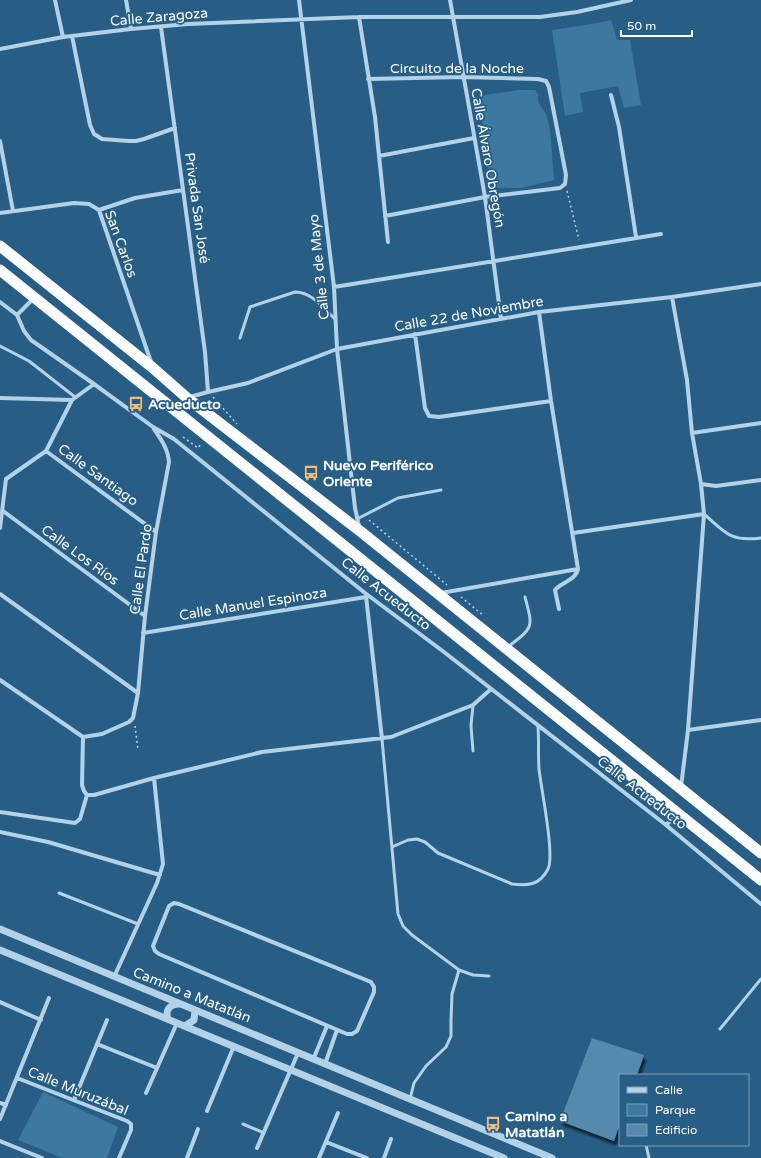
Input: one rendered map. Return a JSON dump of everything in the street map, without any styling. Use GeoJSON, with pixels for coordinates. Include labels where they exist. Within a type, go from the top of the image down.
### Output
{"type":"FeatureCollection","features":[{"type":"Feature","properties":{"kind":"highway"},"geometry":{"type":"LineString","coordinates":[[0,246],[152,368],[187,398],[360,531],[761,853]]}},
{"type":"Feature","properties":{"kind":"highway"},"geometry":{"type":"LineString","coordinates":[[0,270],[761,880]]}},
{"type":"Feature","properties":{"kind":"street"},"geometry":{"type":"LineString","coordinates":[[55,0],[63,37]]}},
{"type":"Feature","properties":{"kind":"street"},"geometry":{"type":"LineString","coordinates":[[126,0],[131,29]]}},
{"type":"Feature","properties":{"kind":"street","name":"Calle 3 de Mayo"},"geometry":{"type":"LineString","coordinates":[[299,0],[334,287],[337,349],[355,508],[360,531]]}},
{"type":"Feature","properties":{"kind":"street","name":"Calle Álvaro Obregón"},"geometry":{"type":"LineString","coordinates":[[450,0],[485,197],[501,319]]}},
{"type":"Feature","properties":{"kind":"street","name":"Calle Zaragoza"},"geometry":{"type":"LineString","coordinates":[[0,50],[63,37],[131,29],[302,18],[359,16],[540,17],[577,12],[631,0]]}},
{"type":"Feature","properties":{"kind":"street"},"geometry":{"type":"LineString","coordinates":[[359,16],[375,117],[388,242]]}},
{"type":"Feature","properties":{"kind":"street","name":"Privada San José"},"geometry":{"type":"LineString","coordinates":[[161,27],[205,352],[208,392]]}},
{"type":"Feature","properties":{"kind":"street"},"geometry":{"type":"LineString","coordinates":[[72,36],[90,125],[94,134],[102,139],[136,141],[174,128]]}},
{"type":"Feature","properties":{"kind":"street","name":"Circuito de la Noche"},"geometry":{"type":"LineString","coordinates":[[368,79],[463,77],[538,79],[546,81],[549,87],[566,175],[565,184]]}},
{"type":"Feature","properties":{"kind":"street"},"geometry":{"type":"LineString","coordinates":[[611,95],[619,128],[636,237]]}},
{"type":"Feature","properties":{"kind":"street"},"geometry":{"type":"LineString","coordinates":[[379,156],[474,138]]}},
{"type":"Feature","properties":{"kind":"street"},"geometry":{"type":"LineString","coordinates":[[0,141],[13,210]]}},
{"type":"Feature","properties":{"kind":"street"},"geometry":{"type":"LineString","coordinates":[[385,216],[485,197],[560,188],[565,184]]}},
{"type":"Feature","properties":{"kind":"street"},"geometry":{"type":"LineString","coordinates":[[99,210],[135,198],[183,190]]}},
{"type":"Feature","properties":{"kind":"street","name":"San Carlos"},"geometry":{"type":"LineString","coordinates":[[0,213],[13,210],[74,203],[89,204],[99,210],[152,368]]}},
{"type":"Feature","properties":{"kind":"street"},"geometry":{"type":"LineString","coordinates":[[334,287],[661,234]]}},
{"type":"Feature","properties":{"kind":"street","name":"Calle 22 de Noviembre"},"geometry":{"type":"LineString","coordinates":[[187,398],[248,383],[337,349],[539,312],[672,297],[761,284]]}},
{"type":"Feature","properties":{"kind":"street"},"geometry":{"type":"LineString","coordinates":[[17,315],[34,297]]}},
{"type":"Feature","properties":{"kind":"street"},"geometry":{"type":"LineString","coordinates":[[672,297],[687,380],[692,433],[701,484],[704,514],[688,730],[680,789]]}},
{"type":"Feature","properties":{"kind":"street","name":"Calle Acueducto"},"geometry":{"type":"LineString","coordinates":[[0,302],[17,315],[24,331],[31,340],[153,427],[174,439],[365,595],[490,689],[666,825],[761,904]]}},
{"type":"Feature","properties":{"kind":"street"},"geometry":{"type":"LineString","coordinates":[[539,312],[551,401],[578,569],[577,574],[574,577],[555,590],[559,609]]}},
{"type":"Feature","properties":{"kind":"street"},"geometry":{"type":"LineString","coordinates":[[414,334],[425,408],[429,416],[439,417],[551,401]]}},
{"type":"Feature","properties":{"kind":"street"},"geometry":{"type":"LineString","coordinates":[[0,479],[6,479],[46,451],[74,399],[94,384]]}},
{"type":"Feature","properties":{"kind":"street"},"geometry":{"type":"LineString","coordinates":[[0,398],[74,399]]}},
{"type":"Feature","properties":{"kind":"street"},"geometry":{"type":"LineString","coordinates":[[692,433],[761,423]]}},
{"type":"Feature","properties":{"kind":"street","name":"Calle El Pardo"},"geometry":{"type":"LineString","coordinates":[[134,718],[156,532],[169,462],[169,454],[153,427]]}},
{"type":"Feature","properties":{"kind":"street","name":"Calle Santiago"},"geometry":{"type":"LineString","coordinates":[[46,451],[156,532]]}},
{"type":"Feature","properties":{"kind":"street"},"geometry":{"type":"LineString","coordinates":[[0,528],[6,479]]}},
{"type":"Feature","properties":{"kind":"street"},"geometry":{"type":"LineString","coordinates":[[701,484],[716,486],[761,480]]}},
{"type":"Feature","properties":{"kind":"street","name":"Calle Los Ríos"},"geometry":{"type":"LineString","coordinates":[[3,511],[145,616]]}},
{"type":"Feature","properties":{"kind":"street"},"geometry":{"type":"LineString","coordinates":[[573,533],[704,514]]}},
{"type":"Feature","properties":{"kind":"street"},"geometry":{"type":"LineString","coordinates":[[437,594],[578,569]]}},
{"type":"Feature","properties":{"kind":"street"},"geometry":{"type":"LineString","coordinates":[[0,594],[138,693]]}},
{"type":"Feature","properties":{"kind":"street"},"geometry":{"type":"LineString","coordinates":[[365,595],[382,739]]}},
{"type":"Feature","properties":{"kind":"street","name":"Calle Manuel Espinoza"},"geometry":{"type":"LineString","coordinates":[[143,633],[365,595]]}},
{"type":"Feature","properties":{"kind":"street"},"geometry":{"type":"LineString","coordinates":[[0,680],[83,737],[102,734],[129,722],[134,718]]}},
{"type":"Feature","properties":{"kind":"street"},"geometry":{"type":"LineString","coordinates":[[83,737],[82,785],[84,791],[88,795],[94,795],[154,778],[262,752],[391,737],[473,705],[490,689]]}},
{"type":"Feature","properties":{"kind":"street"},"geometry":{"type":"LineString","coordinates":[[688,730],[761,720]]}},
{"type":"Feature","properties":{"kind":"street"},"geometry":{"type":"LineString","coordinates":[[114,977],[160,875],[162,864],[154,778]]}},
{"type":"Feature","properties":{"kind":"street"},"geometry":{"type":"LineString","coordinates":[[0,812],[75,823],[80,819],[88,795]]}},
{"type":"Feature","properties":{"kind":"street"},"geometry":{"type":"LineString","coordinates":[[666,825],[678,813]]}},
{"type":"Feature","properties":{"kind":"street"},"geometry":{"type":"LineString","coordinates":[[0,832],[48,842],[160,875]]}},
{"type":"Feature","properties":{"kind":"street"},"geometry":{"type":"LineString","coordinates":[[174,903],[179,904],[371,982],[374,987],[374,992],[357,1031],[352,1034],[347,1034],[326,1026],[155,951],[153,946],[169,906],[174,903]]}},
{"type":"Feature","properties":{"kind":"street","name":"Camino a Matatlán"},"geometry":{"type":"LineString","coordinates":[[0,929],[552,1158]]}},
{"type":"Feature","properties":{"kind":"street"},"geometry":{"type":"LineString","coordinates":[[0,950],[504,1158]]}},
{"type":"Feature","properties":{"kind":"street"},"geometry":{"type":"LineString","coordinates":[[0,1119],[50,998]]}},
{"type":"Feature","properties":{"kind":"street"},"geometry":{"type":"LineString","coordinates":[[0,1002],[41,1020]]}},
{"type":"Feature","properties":{"kind":"street"},"geometry":{"type":"LineString","coordinates":[[168,1019],[167,1015],[170,1006],[179,1004]]}},
{"type":"Feature","properties":{"kind":"street"},"geometry":{"type":"LineString","coordinates":[[186,1026],[194,1020],[195,1010]]}},
{"type":"Feature","properties":{"kind":"street"},"geometry":{"type":"LineString","coordinates":[[74,1100],[107,1020]]}},
{"type":"Feature","properties":{"kind":"street"},"geometry":{"type":"LineString","coordinates":[[146,1094],[177,1023]]}},
{"type":"Feature","properties":{"kind":"street"},"geometry":{"type":"LineString","coordinates":[[314,1060],[326,1026]]}},
{"type":"Feature","properties":{"kind":"street"},"geometry":{"type":"LineString","coordinates":[[325,1064],[337,1030]]}},
{"type":"Feature","properties":{"kind":"street"},"geometry":{"type":"LineString","coordinates":[[97,1044],[157,1068]]}},
{"type":"Feature","properties":{"kind":"street"},"geometry":{"type":"LineString","coordinates":[[207,1111],[234,1046]]}},
{"type":"Feature","properties":{"kind":"street"},"geometry":{"type":"LineString","coordinates":[[257,1148],[298,1052]]}},
{"type":"Feature","properties":{"kind":"street","name":"Calle Muruzábal"},"geometry":{"type":"LineString","coordinates":[[17,1078],[127,1121],[131,1124],[131,1130],[118,1158]]}},
{"type":"Feature","properties":{"kind":"street"},"geometry":{"type":"LineString","coordinates":[[0,1103],[6,1105]]}},
{"type":"Feature","properties":{"kind":"street"},"geometry":{"type":"LineString","coordinates":[[319,1158],[338,1113]]}},
{"type":"Feature","properties":{"kind":"street"},"geometry":{"type":"LineString","coordinates":[[187,1158],[198,1129]]}},
{"type":"Feature","properties":{"kind":"street"},"geometry":{"type":"LineString","coordinates":[[384,1158],[391,1139]]}},
{"type":"Feature","properties":{"kind":"street"},"geometry":{"type":"LineString","coordinates":[[0,1141],[42,1158]]}},
{"type":"Feature","properties":{"kind":"street"},"geometry":{"type":"LineString","coordinates":[[326,1142],[367,1158]]}},
{"type":"Feature","properties":{"kind":"lane"},"geometry":{"type":"LineString","coordinates":[[240,338],[250,307],[295,292],[302,292],[310,295],[335,319]]}},
{"type":"Feature","properties":{"kind":"lane"},"geometry":{"type":"LineString","coordinates":[[0,346],[29,361],[74,399]]}},
{"type":"Feature","properties":{"kind":"lane"},"geometry":{"type":"LineString","coordinates":[[357,518],[398,498],[441,490]]}},
{"type":"Feature","properties":{"kind":"lane"},"geometry":{"type":"LineString","coordinates":[[704,514],[729,535],[739,539],[761,538]]}},
{"type":"Feature","properties":{"kind":"lane"},"geometry":{"type":"LineString","coordinates":[[506,648],[529,628],[531,624],[531,618],[525,597]]}},
{"type":"Feature","properties":{"kind":"lane"},"geometry":{"type":"LineString","coordinates":[[473,705],[473,751]]}},
{"type":"Feature","properties":{"kind":"lane"},"geometry":{"type":"LineString","coordinates":[[392,847],[408,840],[417,839],[425,842],[438,853],[512,884],[525,886],[543,877],[549,868],[550,848],[539,768],[538,726]]}},
{"type":"Feature","properties":{"kind":"lane"},"geometry":{"type":"LineString","coordinates":[[382,739],[398,914],[403,926],[412,935],[459,970],[473,975],[489,976]]}},
{"type":"Feature","properties":{"kind":"lane"},"geometry":{"type":"LineString","coordinates":[[59,893],[138,924]]}},
{"type":"Feature","properties":{"kind":"lane"},"geometry":{"type":"LineString","coordinates":[[410,1099],[414,1083],[426,1066],[446,1047],[451,1036],[452,994],[459,970]]}},
{"type":"Feature","properties":{"kind":"lane"},"geometry":{"type":"LineString","coordinates":[[720,1029],[761,979]]}},
{"type":"Feature","properties":{"kind":"lane"},"geometry":{"type":"LineString","coordinates":[[243,1124],[264,1133]]}},
{"type":"Feature","properties":{"kind":"lane"},"geometry":{"type":"LineString","coordinates":[[646,1146],[649,1158]]}},
{"type":"Feature","properties":{"kind":"path"},"geometry":{"type":"LineString","coordinates":[[565,184],[581,248]]}},
{"type":"Feature","properties":{"kind":"path"},"geometry":{"type":"LineString","coordinates":[[208,392],[238,423],[236,425],[226,416]]}},
{"type":"Feature","properties":{"kind":"path"},"geometry":{"type":"LineString","coordinates":[[134,718],[138,750]]}},
{"type":"Feature","properties":{"kind":"green space"},"geometry":{"type":"Polygon","coordinates":[[[611,20],[617,40],[630,40],[641,105],[624,108],[618,86],[580,93],[583,112],[565,116],[552,30],[611,20]]]}},
{"type":"Feature","properties":{"kind":"green space"},"geometry":{"type":"Polygon","coordinates":[[[519,90],[535,90],[538,94],[538,102],[546,114],[550,129],[554,180],[521,188],[496,188],[489,178],[479,96],[519,90]]]}},
{"type":"Feature","properties":{"kind":"green space"},"geometry":{"type":"Polygon","coordinates":[[[43,1092],[118,1127],[107,1158],[63,1158],[18,1140],[43,1092]]]}},
{"type":"Feature","properties":{"kind":"building"},"geometry":{"type":"Polygon","coordinates":[[[592,1038],[644,1055],[637,1074],[619,1074],[619,1126],[614,1141],[560,1121],[592,1038]]]}},
{"type":"Feature","properties":{"kind":"place","name":"Acueducto"},"geometry":{"type":"Point","coordinates":[136,404]}},
{"type":"Feature","properties":{"kind":"place","name":"Nuevo Periférico Oriente"},"geometry":{"type":"Point","coordinates":[311,473]}},
{"type":"Feature","properties":{"kind":"place","name":"Camino a Matatlán"},"geometry":{"type":"Point","coordinates":[493,1124]}}]}
